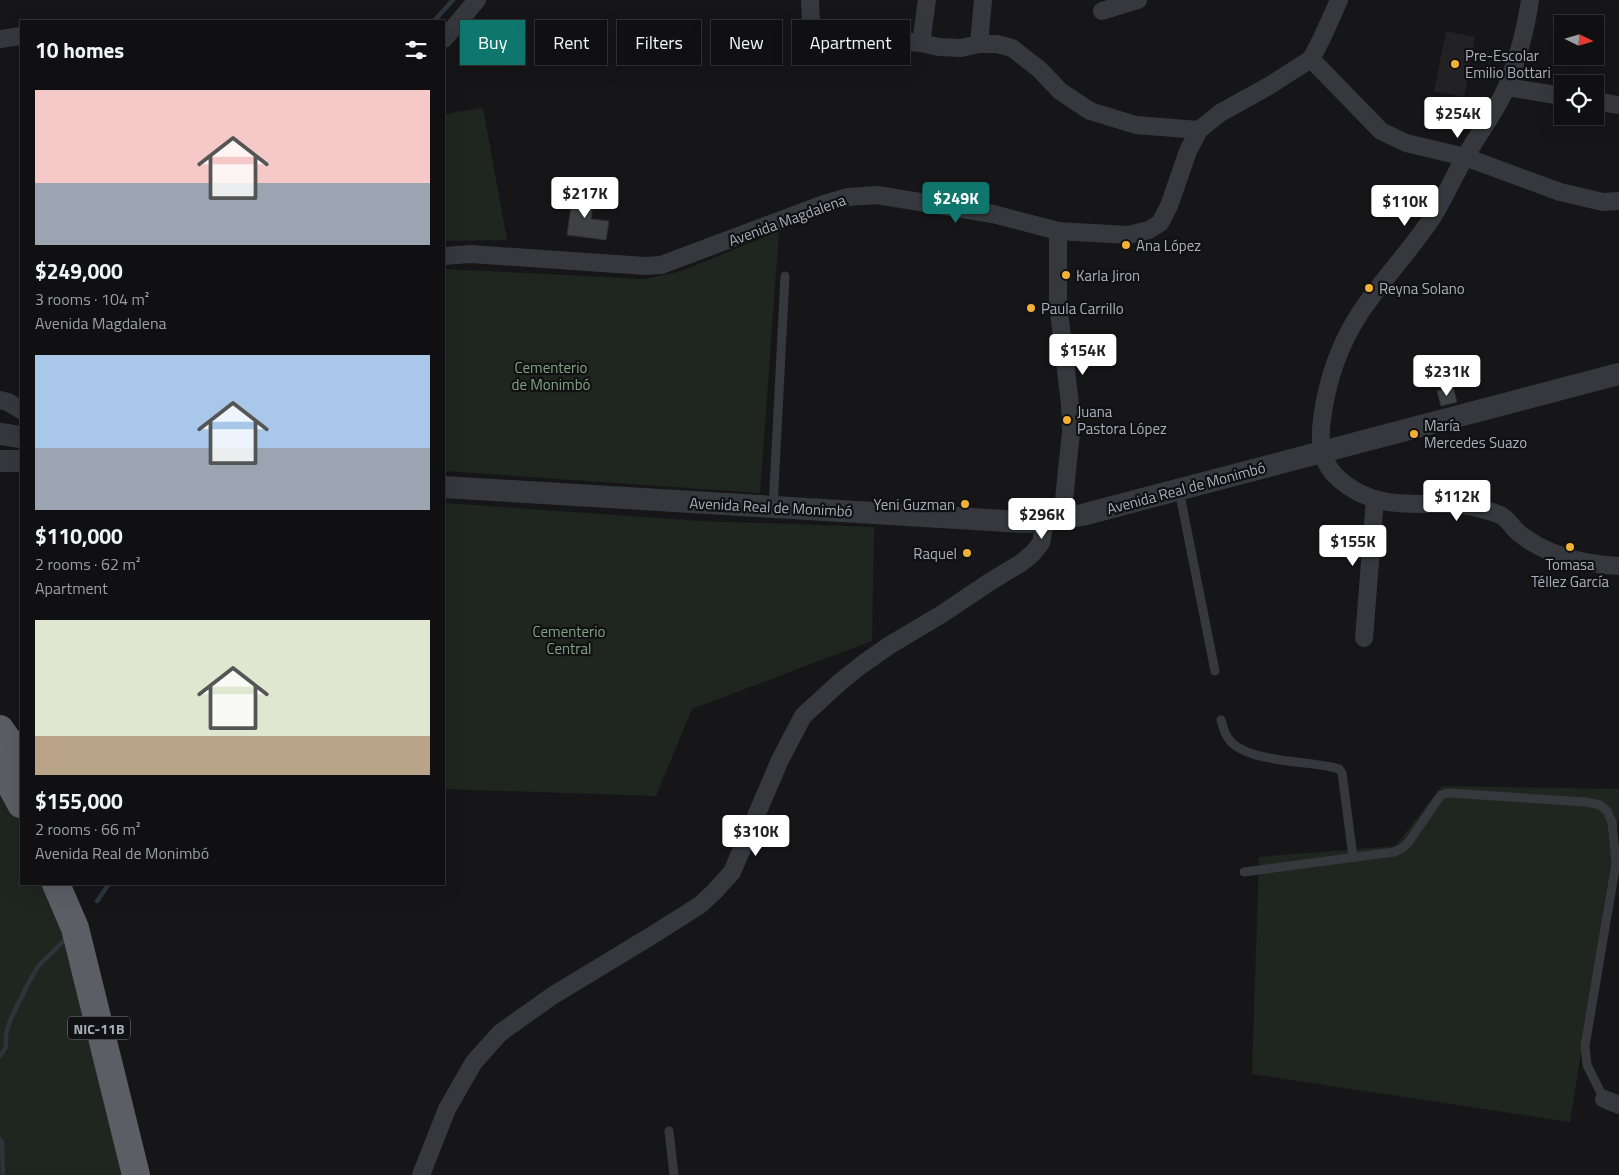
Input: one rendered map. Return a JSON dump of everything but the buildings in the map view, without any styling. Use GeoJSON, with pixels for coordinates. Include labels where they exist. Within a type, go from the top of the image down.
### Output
{"type":"FeatureCollection","features":[{"type":"Feature","properties":{"kind":"highway"},"geometry":{"type":"LineString","coordinates":[[0,729],[20,758]]}},
{"type":"Feature","properties":{"kind":"highway"},"geometry":{"type":"LineString","coordinates":[[0,765],[20,802]]}},
{"type":"Feature","properties":{"kind":"highway","name":"NIC-11B"},"geometry":{"type":"LineString","coordinates":[[56,885],[74,928],[136,1175]]}},
{"type":"Feature","properties":{"kind":"highway","name":"NIC-11B"},"geometry":{"type":"LineString","coordinates":[[75,885],[87,920],[154,1175]]}},
{"type":"Feature","properties":{"kind":"street"},"geometry":{"type":"LineString","coordinates":[[445,38],[477,0]]}},
{"type":"Feature","properties":{"kind":"street"},"geometry":{"type":"LineString","coordinates":[[810,0],[811,23],[815,30],[824,33],[921,43],[939,47],[961,48],[979,44],[997,44],[1012,48],[1039,69],[1060,91],[1090,110],[1136,125],[1199,130]]}},
{"type":"Feature","properties":{"kind":"street"},"geometry":{"type":"LineString","coordinates":[[921,43],[927,0]]}},
{"type":"Feature","properties":{"kind":"street"},"geometry":{"type":"LineString","coordinates":[[979,44],[983,0]]}},
{"type":"Feature","properties":{"kind":"street"},"geometry":{"type":"LineString","coordinates":[[1102,11],[1138,0]]}},
{"type":"Feature","properties":{"kind":"street"},"geometry":{"type":"LineString","coordinates":[[1338,0],[1311,59],[1382,131],[1406,143],[1465,157],[1560,192],[1603,202],[1619,202]]}},
{"type":"Feature","properties":{"kind":"street"},"geometry":{"type":"LineString","coordinates":[[1530,0],[1524,34],[1507,87],[1465,157],[1432,218],[1360,313],[1341,348],[1330,376],[1324,404],[1319,438],[1321,452],[1328,468],[1340,480],[1375,500],[1395,504],[1456,505],[1476,508],[1503,516],[1519,534],[1558,554],[1592,564],[1619,566]]}},
{"type":"Feature","properties":{"kind":"street"},"geometry":{"type":"LineString","coordinates":[[0,39],[20,36]]}},
{"type":"Feature","properties":{"kind":"street","name":"Avenida Magdalena"},"geometry":{"type":"LineString","coordinates":[[445,256],[471,254],[645,266],[661,265],[824,204],[848,197],[868,196],[887,197],[993,214],[1058,231],[1128,235],[1149,230],[1160,223],[1169,206],[1188,151],[1199,130],[1220,113],[1267,87],[1311,59]]}},
{"type":"Feature","properties":{"kind":"street"},"geometry":{"type":"LineString","coordinates":[[1507,87],[1554,95]]}},
{"type":"Feature","properties":{"kind":"street"},"geometry":{"type":"LineString","coordinates":[[1604,102],[1619,105]]}},
{"type":"Feature","properties":{"kind":"street"},"geometry":{"type":"LineString","coordinates":[[421,1175],[456,1093],[474,1062],[500,1033],[552,996],[700,905],[732,872],[780,760],[803,716],[864,663],[1021,563],[1034,553],[1041,543],[1054,520],[1071,432],[1070,404],[1058,304],[1058,231]]}},
{"type":"Feature","properties":{"kind":"street","name":"Avenida Real de Monimbó"},"geometry":{"type":"LineString","coordinates":[[445,487],[1022,522],[1054,520],[1082,516],[1619,374]]}},
{"type":"Feature","properties":{"kind":"street"},"geometry":{"type":"LineString","coordinates":[[0,400],[8,402],[20,409]]}},
{"type":"Feature","properties":{"kind":"street"},"geometry":{"type":"LineString","coordinates":[[0,434],[20,437]]}},
{"type":"Feature","properties":{"kind":"street"},"geometry":{"type":"LineString","coordinates":[[0,461],[20,462]]}},
{"type":"Feature","properties":{"kind":"street"},"geometry":{"type":"LineString","coordinates":[[1364,638],[1375,500]]}},
{"type":"Feature","properties":{"kind":"lane"},"geometry":{"type":"LineString","coordinates":[[773,508],[785,276]]}},
{"type":"Feature","properties":{"kind":"lane"},"geometry":{"type":"LineString","coordinates":[[1180,490],[1215,670]]}},
{"type":"Feature","properties":{"kind":"lane"},"geometry":{"type":"LineString","coordinates":[[1221,720],[1227,738],[1234,745],[1252,754],[1339,769],[1342,773],[1353,858]]}},
{"type":"Feature","properties":{"kind":"lane"},"geometry":{"type":"LineString","coordinates":[[1244,872],[1394,852],[1408,843],[1441,795],[1448,793],[1586,802],[1600,805],[1607,811],[1612,822],[1616,863],[1585,1046],[1587,1065],[1611,1102]]}},
{"type":"Feature","properties":{"kind":"lane"},"geometry":{"type":"LineString","coordinates":[[669,1131],[674,1175]]}},
{"type":"Feature","properties":{"kind":"shaded area","name":"Pre-Escolar Emilio Bottari"},"geometry":{"type":"Polygon","coordinates":[[[1446,31],[1475,37],[1464,97],[1434,91],[1446,31]]]}},
{"type":"Feature","properties":{"kind":"green space"},"geometry":{"type":"Polygon","coordinates":[[[483,108],[507,240],[445,241],[445,114],[483,108]]]}},
{"type":"Feature","properties":{"kind":"green space","name":"Cementerio de Monimbó"},"geometry":{"type":"Polygon","coordinates":[[[779,231],[760,493],[445,471],[445,269],[644,279],[682,271],[779,231]]]}},
{"type":"Feature","properties":{"kind":"green space","name":"Cementerio Central"},"geometry":{"type":"Polygon","coordinates":[[[445,503],[701,521],[874,527],[872,641],[692,709],[656,796],[445,789],[445,503]]]}},
{"type":"Feature","properties":{"kind":"green space"},"geometry":{"type":"Polygon","coordinates":[[[0,765],[20,802],[20,885],[56,885],[136,1175],[0,1175],[0,765]]]}},
{"type":"Feature","properties":{"kind":"green space"},"geometry":{"type":"Polygon","coordinates":[[[1442,786],[1619,789],[1619,815],[1570,1122],[1252,1074],[1259,857],[1395,846],[1442,786]]]}},
{"type":"Feature","properties":{"kind":"waterway"},"geometry":{"type":"LineString","coordinates":[[435,20],[453,0]]}},
{"type":"Feature","properties":{"kind":"waterway"},"geometry":{"type":"LineString","coordinates":[[97,901],[108,885]]}},
{"type":"Feature","properties":{"kind":"waterway"},"geometry":{"type":"LineString","coordinates":[[0,1056],[6,1047],[6,1034],[11,1018],[30,980],[39,965],[68,937]]}},
{"type":"Feature","properties":{"kind":"waterway"},"geometry":{"type":"LineString","coordinates":[[0,1139],[2,1143],[3,1175]]}},
{"type":"Feature","properties":{"kind":"place","name":"Pre-Escolar Emilio Bottari"},"geometry":{"type":"Point","coordinates":[1455,64]}},
{"type":"Feature","properties":{"kind":"place","name":"Ana López"},"geometry":{"type":"Point","coordinates":[1126,245]}},
{"type":"Feature","properties":{"kind":"place","name":"Karla Jiron"},"geometry":{"type":"Point","coordinates":[1066,275]}},
{"type":"Feature","properties":{"kind":"place","name":"Reyna Solano"},"geometry":{"type":"Point","coordinates":[1369,288]}},
{"type":"Feature","properties":{"kind":"place","name":"Paula Carrillo"},"geometry":{"type":"Point","coordinates":[1031,308]}},
{"type":"Feature","properties":{"kind":"place","name":"Juana Pastora López"},"geometry":{"type":"Point","coordinates":[1067,420]}},
{"type":"Feature","properties":{"kind":"place","name":"María Mercedes Suazo"},"geometry":{"type":"Point","coordinates":[1414,434]}},
{"type":"Feature","properties":{"kind":"place","name":"Yeni Guzman"},"geometry":{"type":"Point","coordinates":[965,504]}},
{"type":"Feature","properties":{"kind":"place","name":"Tomasa Téllez García"},"geometry":{"type":"Point","coordinates":[1570,547]}},
{"type":"Feature","properties":{"kind":"place","name":"Raquel"},"geometry":{"type":"Point","coordinates":[967,553]}}]}
